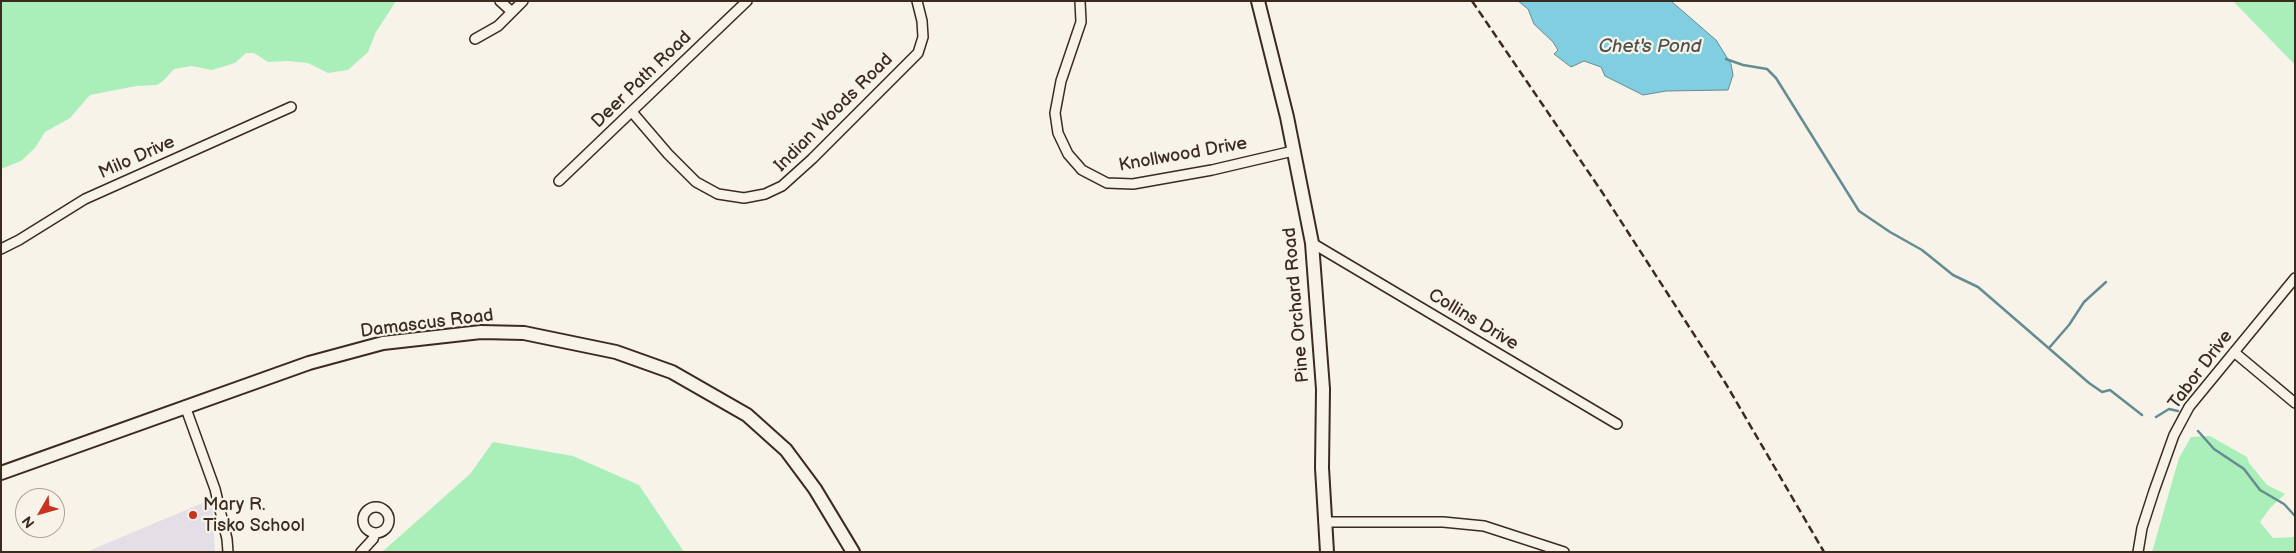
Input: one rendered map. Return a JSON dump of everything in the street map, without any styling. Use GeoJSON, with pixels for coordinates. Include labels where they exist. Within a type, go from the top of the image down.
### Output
{"type":"FeatureCollection","features":[{"type":"Feature","properties":{"kind":"street"},"geometry":{"type":"LineString","coordinates":[[500,1],[512,12]]}},
{"type":"Feature","properties":{"kind":"street"},"geometry":{"type":"LineString","coordinates":[[475,39],[498,26],[523,1]]}},
{"type":"Feature","properties":{"kind":"street","name":"Deer Path Road"},"geometry":{"type":"LineString","coordinates":[[559,181],[747,1]]}},
{"type":"Feature","properties":{"kind":"street","name":"Indian Woods Road"},"geometry":{"type":"LineString","coordinates":[[632,112],[668,154],[696,182],[718,194],[744,198],[765,194],[782,186],[812,159],[918,53],[923,37],[922,21],[917,1]]}},
{"type":"Feature","properties":{"kind":"street","name":"Knollwood Drive"},"geometry":{"type":"LineString","coordinates":[[1080,1],[1080,22],[1061,81],[1055,113],[1058,133],[1068,154],[1082,170],[1107,183],[1133,184],[1212,170],[1292,151]]}},
{"type":"Feature","properties":{"kind":"street","name":"Pine Orchard Road"},"geometry":{"type":"LineString","coordinates":[[1258,1],[1273,56],[1312,243],[1323,389],[1322,468],[1327,552]]}},
{"type":"Feature","properties":{"kind":"street","name":"Milo Drive"},"geometry":{"type":"LineString","coordinates":[[1,249],[20,240],[85,199],[291,107]]}},
{"type":"Feature","properties":{"kind":"street","name":"Collins Drive"},"geometry":{"type":"LineString","coordinates":[[1312,243],[1617,424]]}},
{"type":"Feature","properties":{"kind":"street","name":"Tabor Drive"},"geometry":{"type":"LineString","coordinates":[[2138,552],[2152,497],[2174,435],[2190,407],[2295,278]]}},
{"type":"Feature","properties":{"kind":"street","name":"Damascus Road"},"geometry":{"type":"LineString","coordinates":[[1,473],[309,363],[392,342],[481,332],[524,333],[616,352],[672,372],[747,416],[786,450],[815,488],[853,552]]}},
{"type":"Feature","properties":{"kind":"street"},"geometry":{"type":"LineString","coordinates":[[2234,352],[2295,403]]}},
{"type":"Feature","properties":{"kind":"street"},"geometry":{"type":"LineString","coordinates":[[185,406],[215,488],[227,539],[228,552]]}},
{"type":"Feature","properties":{"kind":"street"},"geometry":{"type":"LineString","coordinates":[[1324,522],[1443,522],[1484,526],[1564,552]]}},
{"type":"Feature","properties":{"kind":"street"},"geometry":{"type":"LineString","coordinates":[[361,552],[373,539],[375,533]]}},
{"type":"Feature","properties":{"kind":"shaded area","name":"Mary R. Tisko School"},"geometry":{"type":"Polygon","coordinates":[[[212,499],[215,552],[86,552],[212,499]]]}},
{"type":"Feature","properties":{"kind":"green space"},"geometry":{"type":"Polygon","coordinates":[[[1,1],[396,1],[376,32],[368,52],[348,70],[328,73],[308,63],[268,62],[254,53],[246,53],[235,63],[212,70],[192,66],[174,69],[157,85],[136,86],[90,95],[70,118],[45,132],[35,148],[21,161],[1,169],[1,1]]]}},
{"type":"Feature","properties":{"kind":"green space"},"geometry":{"type":"Polygon","coordinates":[[[2233,1],[2295,1],[2295,65],[2233,1]]]}},
{"type":"Feature","properties":{"kind":"green space"},"geometry":{"type":"Polygon","coordinates":[[[2210,436],[2247,457],[2249,463],[2267,485],[2285,494],[2270,508],[2260,522],[2273,538],[2295,537],[2295,552],[2152,552],[2179,458],[2191,437],[2210,436]]]}},
{"type":"Feature","properties":{"kind":"green space"},"geometry":{"type":"Polygon","coordinates":[[[493,442],[573,456],[639,485],[684,552],[382,552],[470,474],[493,442]]]}},
{"type":"Feature","properties":{"kind":"water","name":"Chet's Pond"},"geometry":{"type":"Polygon","coordinates":[[[1518,1],[1671,1],[1716,40],[1731,64],[1733,75],[1728,90],[1666,91],[1643,95],[1605,76],[1601,67],[1584,61],[1571,67],[1554,54],[1558,50],[1553,42],[1534,24],[1528,9],[1518,1]]]}},
{"type":"Feature","properties":{"kind":"waterway"},"geometry":{"type":"LineString","coordinates":[[1726,59],[1743,65],[1767,69],[1776,78],[1859,211],[1890,232],[1922,250],[1953,275],[1978,287],[2089,383],[2102,392],[2110,390],[2142,415]]}},
{"type":"Feature","properties":{"kind":"waterway"},"geometry":{"type":"LineString","coordinates":[[2049,348],[2069,325],[2084,302],[2106,282]]}},
{"type":"Feature","properties":{"kind":"waterway"},"geometry":{"type":"LineString","coordinates":[[2156,417],[2169,409],[2178,411]]}},
{"type":"Feature","properties":{"kind":"waterway"},"geometry":{"type":"LineString","coordinates":[[2198,431],[2214,449],[2244,469],[2260,490],[2284,504],[2295,516]]}},
{"type":"Feature","properties":{"kind":"railway"},"geometry":{"type":"LineString","coordinates":[[1472,1],[1602,192],[1726,384],[1824,552]]}},
{"type":"Feature","properties":{"kind":"place","name":"Mary R. Tisko School"},"geometry":{"type":"Point","coordinates":[193,515]}}]}
